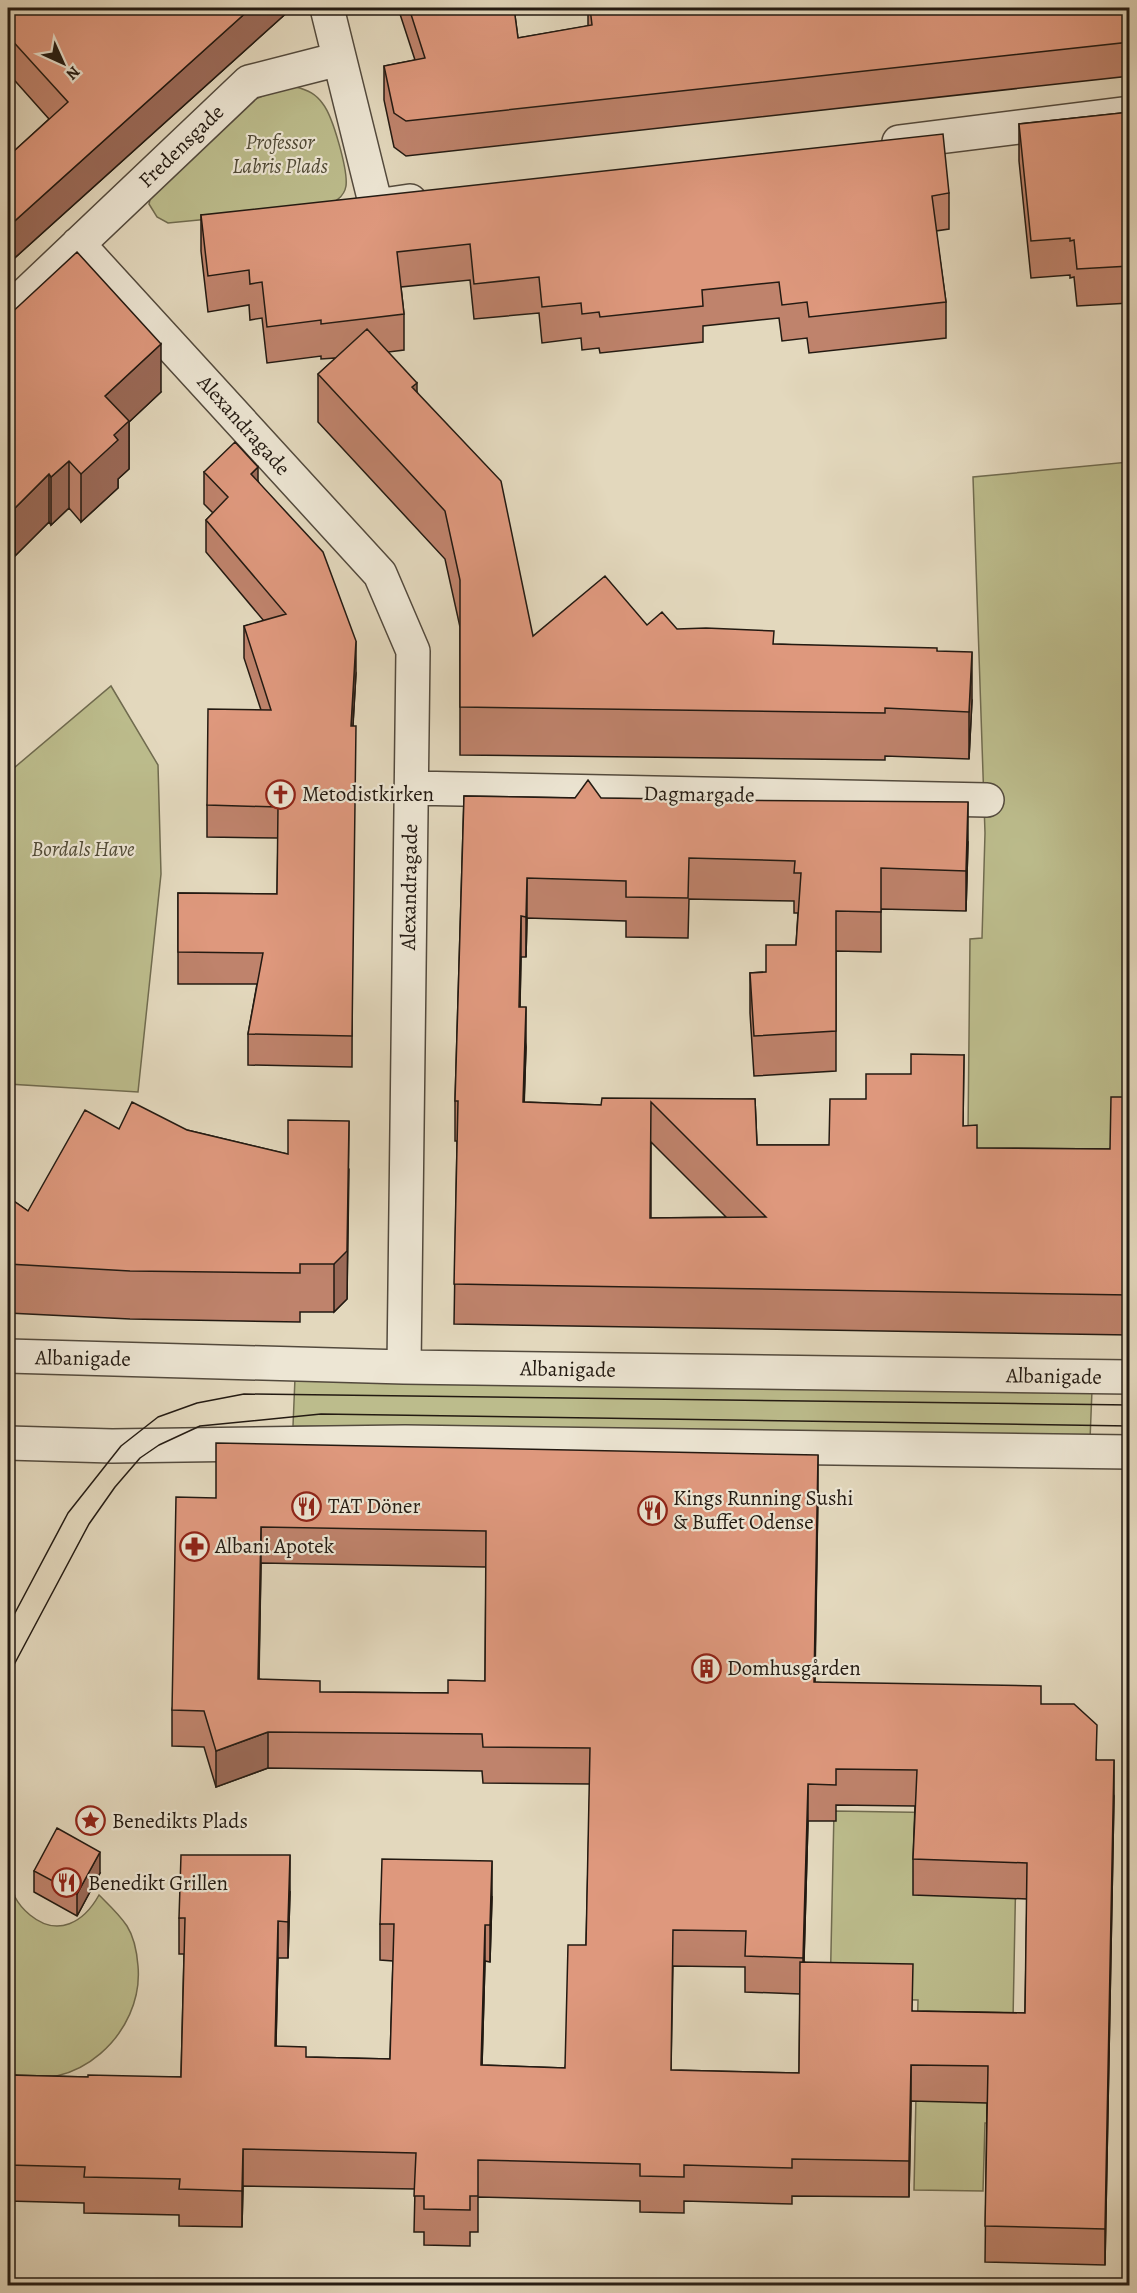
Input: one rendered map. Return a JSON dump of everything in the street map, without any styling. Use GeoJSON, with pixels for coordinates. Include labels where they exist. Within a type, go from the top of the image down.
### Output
{"type":"FeatureCollection","features":[{"type":"Feature","properties":{"kind":"street"},"geometry":{"type":"LineString","coordinates":[[327,8],[376,206],[435,198]]}},
{"type":"Feature","properties":{"kind":"street","name":"Fredensgade"},"geometry":{"type":"LineString","coordinates":[[8,311],[249,82],[339,59]]}},
{"type":"Feature","properties":{"kind":"street"},"geometry":{"type":"LineString","coordinates":[[873,145],[1130,113]]}},
{"type":"Feature","properties":{"kind":"street","name":"Alexandragade"},"geometry":{"type":"LineString","coordinates":[[78,244],[380,574],[413,651],[404,1367]]}},
{"type":"Feature","properties":{"kind":"street","name":"Dagmargade"},"geometry":{"type":"LineString","coordinates":[[411,788],[987,800]]}},
{"type":"Feature","properties":{"kind":"street","name":"Albanigade"},"geometry":{"type":"LineString","coordinates":[[8,1356],[404,1367],[1130,1377]]}},
{"type":"Feature","properties":{"kind":"street"},"geometry":{"type":"LineString","coordinates":[[8,1443],[121,1446],[405,1442],[1130,1452]]}},
{"type":"Feature","properties":{"kind":"green space","name":"Professor Labris Plads"},"geometry":{"type":"Polygon","coordinates":[[[296,87],[318,98],[331,120],[346,178],[345,190],[340,197],[323,208],[168,223],[157,217],[149,204],[151,195],[253,100],[277,90],[296,87]]]}},
{"type":"Feature","properties":{"kind":"green space"},"geometry":{"type":"Polygon","coordinates":[[[1129,462],[1129,1332],[966,1330],[970,939],[982,938],[985,833],[973,477],[1129,462]]]}},
{"type":"Feature","properties":{"kind":"green space","name":"Bordals Have"},"geometry":{"type":"Polygon","coordinates":[[[111,686],[158,765],[161,874],[138,1092],[8,1084],[8,773],[111,686]]]}},
{"type":"Feature","properties":{"kind":"green space"},"geometry":{"type":"Polygon","coordinates":[[[295,1378],[1092,1390],[1090,1440],[293,1426],[295,1378]]]}},
{"type":"Feature","properties":{"kind":"green space"},"geometry":{"type":"Polygon","coordinates":[[[834,1811],[1017,1814],[1011,2123],[985,2123],[983,2191],[914,2190],[918,2000],[830,1998],[834,1811]]]}},
{"type":"Feature","properties":{"kind":"green space"},"geometry":{"type":"Polygon","coordinates":[[[12,1874],[15,1897],[30,1915],[40,1922],[60,1926],[69,1924],[86,1913],[99,1895],[124,1922],[135,1945],[138,1966],[137,1991],[130,2014],[117,2036],[100,2054],[80,2067],[57,2076],[33,2078],[8,2073],[8,1876],[12,1874]]]}},
{"type":"Feature","properties":{"kind":"building"},"geometry":{"type":"Polygon","coordinates":[[[8,8],[251,8],[8,227],[8,146],[13,152],[68,102],[8,36],[8,8]]]}},
{"type":"Feature","properties":{"kind":"building"},"geometry":{"type":"Polygon","coordinates":[[[409,8],[514,8],[518,38],[592,25],[590,8],[1130,8],[1130,42],[406,121],[394,113],[384,66],[425,58],[409,8]]]}},
{"type":"Feature","properties":{"kind":"building"},"geometry":{"type":"Polygon","coordinates":[[[1130,112],[1130,266],[1077,269],[1074,240],[1070,241],[1070,238],[1031,241],[1019,124],[1130,112]]]}},
{"type":"Feature","properties":{"kind":"building"},"geometry":{"type":"Polygon","coordinates":[[[943,134],[949,193],[932,196],[946,302],[809,317],[807,302],[782,305],[779,282],[702,290],[703,306],[600,317],[599,312],[582,314],[581,303],[542,307],[539,277],[474,284],[470,244],[397,252],[404,314],[321,324],[321,320],[267,327],[262,282],[250,284],[249,270],[208,276],[201,215],[943,134]]]}},
{"type":"Feature","properties":{"kind":"building"},"geometry":{"type":"Polygon","coordinates":[[[77,252],[161,344],[105,396],[129,421],[114,435],[118,440],[81,474],[69,461],[51,477],[49,474],[15,508],[8,501],[8,316],[77,252]]]}},
{"type":"Feature","properties":{"kind":"building"},"geometry":{"type":"Polygon","coordinates":[[[367,329],[417,383],[412,387],[501,481],[533,636],[605,576],[647,625],[662,612],[677,629],[774,631],[773,644],[937,648],[937,651],[972,652],[969,712],[885,708],[885,713],[460,707],[460,580],[445,511],[318,374],[367,329]]]}},
{"type":"Feature","properties":{"kind":"building"},"geometry":{"type":"Polygon","coordinates":[[[235,442],[258,467],[251,474],[323,552],[356,641],[351,726],[356,726],[352,1036],[248,1034],[263,953],[178,952],[178,893],[277,894],[278,807],[207,805],[208,709],[271,710],[244,626],[286,614],[206,520],[228,497],[204,472],[235,442]]]}},
{"type":"Feature","properties":{"kind":"building"},"geometry":{"type":"Polygon","coordinates":[[[588,780],[601,798],[709,797],[709,800],[968,802],[966,871],[881,868],[881,912],[836,911],[836,1031],[754,1036],[750,973],[766,972],[766,945],[796,945],[801,873],[794,873],[795,861],[689,858],[688,898],[626,897],[626,881],[527,878],[526,917],[521,916],[519,1007],[526,1007],[523,1102],[601,1105],[602,1098],[755,1099],[757,1145],[829,1145],[830,1099],[866,1099],[866,1074],[911,1074],[911,1054],[964,1055],[963,1126],[977,1125],[977,1148],[1110,1149],[1111,1097],[1130,1097],[1130,1295],[454,1284],[458,1101],[455,1101],[464,796],[575,798],[588,780]],[[651,1102],[650,1218],[766,1217],[651,1102]]]}},
{"type":"Feature","properties":{"kind":"building"},"geometry":{"type":"Polygon","coordinates":[[[132,1102],[187,1130],[288,1154],[288,1120],[349,1121],[347,1251],[334,1264],[300,1264],[300,1273],[130,1271],[8,1264],[8,1197],[28,1211],[85,1110],[119,1129],[132,1102]]]}},
{"type":"Feature","properties":{"kind":"building"},"geometry":{"type":"Polygon","coordinates":[[[216,1443],[818,1455],[814,1682],[1041,1686],[1041,1704],[1074,1704],[1097,1725],[1096,1760],[1114,1760],[1105,2229],[985,2226],[988,2066],[911,2065],[909,2161],[792,2159],[792,2168],[684,2165],[684,2177],[640,2176],[640,2164],[478,2160],[478,2196],[470,2196],[470,2210],[424,2209],[424,2196],[414,2196],[416,2153],[243,2149],[242,2191],[179,2189],[180,2179],[84,2177],[85,2167],[8,2165],[8,2075],[181,2077],[185,1918],[179,1918],[181,1855],[290,1855],[288,1922],[278,1921],[275,2046],[306,2047],[306,2057],[390,2059],[394,1924],[380,1924],[382,1859],[492,1861],[490,1925],[485,1925],[481,2065],[565,2068],[568,1945],[586,1945],[590,1748],[483,1747],[482,1734],[268,1732],[216,1751],[204,1711],[172,1710],[176,1497],[216,1498],[216,1443]],[[261,1527],[258,1679],[320,1681],[320,1692],[448,1693],[448,1680],[485,1681],[486,1531],[261,1527]],[[836,1769],[836,1785],[808,1784],[803,1958],[745,1956],[746,1931],[673,1930],[671,2070],[799,2073],[800,1962],[913,1964],[912,2011],[1025,2013],[1027,1863],[913,1859],[917,1770],[836,1769]]]}},
{"type":"Feature","properties":{"kind":"building"},"geometry":{"type":"Polygon","coordinates":[[[57,1828],[100,1852],[77,1894],[34,1871],[57,1828]]]}},
{"type":"Feature","properties":{"kind":"tram line"},"geometry":{"type":"LineString","coordinates":[[8,1626],[68,1513],[121,1446],[158,1417],[197,1403],[244,1394],[1130,1405]]}},
{"type":"Feature","properties":{"kind":"tram line"},"geometry":{"type":"LineString","coordinates":[[8,1676],[89,1524],[115,1487],[140,1458],[159,1445],[200,1426],[321,1414],[1130,1426]]}},
{"type":"Feature","properties":{"kind":"place","name":"Metodistkirken"},"geometry":{"type":"Point","coordinates":[281,794]}},
{"type":"Feature","properties":{"kind":"place","name":"TAT Döner"},"geometry":{"type":"Point","coordinates":[307,1506]}},
{"type":"Feature","properties":{"kind":"place","name":"Kings Running Sushi & Buffet Odense"},"geometry":{"type":"Point","coordinates":[652,1510]}},
{"type":"Feature","properties":{"kind":"place","name":"Albani Apotek"},"geometry":{"type":"Point","coordinates":[194,1546]}},
{"type":"Feature","properties":{"kind":"place","name":"Domhusgården"},"geometry":{"type":"Point","coordinates":[706,1668]}},
{"type":"Feature","properties":{"kind":"place","name":"Benedikts Plads"},"geometry":{"type":"Point","coordinates":[91,1821]}},
{"type":"Feature","properties":{"kind":"place","name":"Benedikt Grillen"},"geometry":{"type":"Point","coordinates":[67,1883]}}]}
